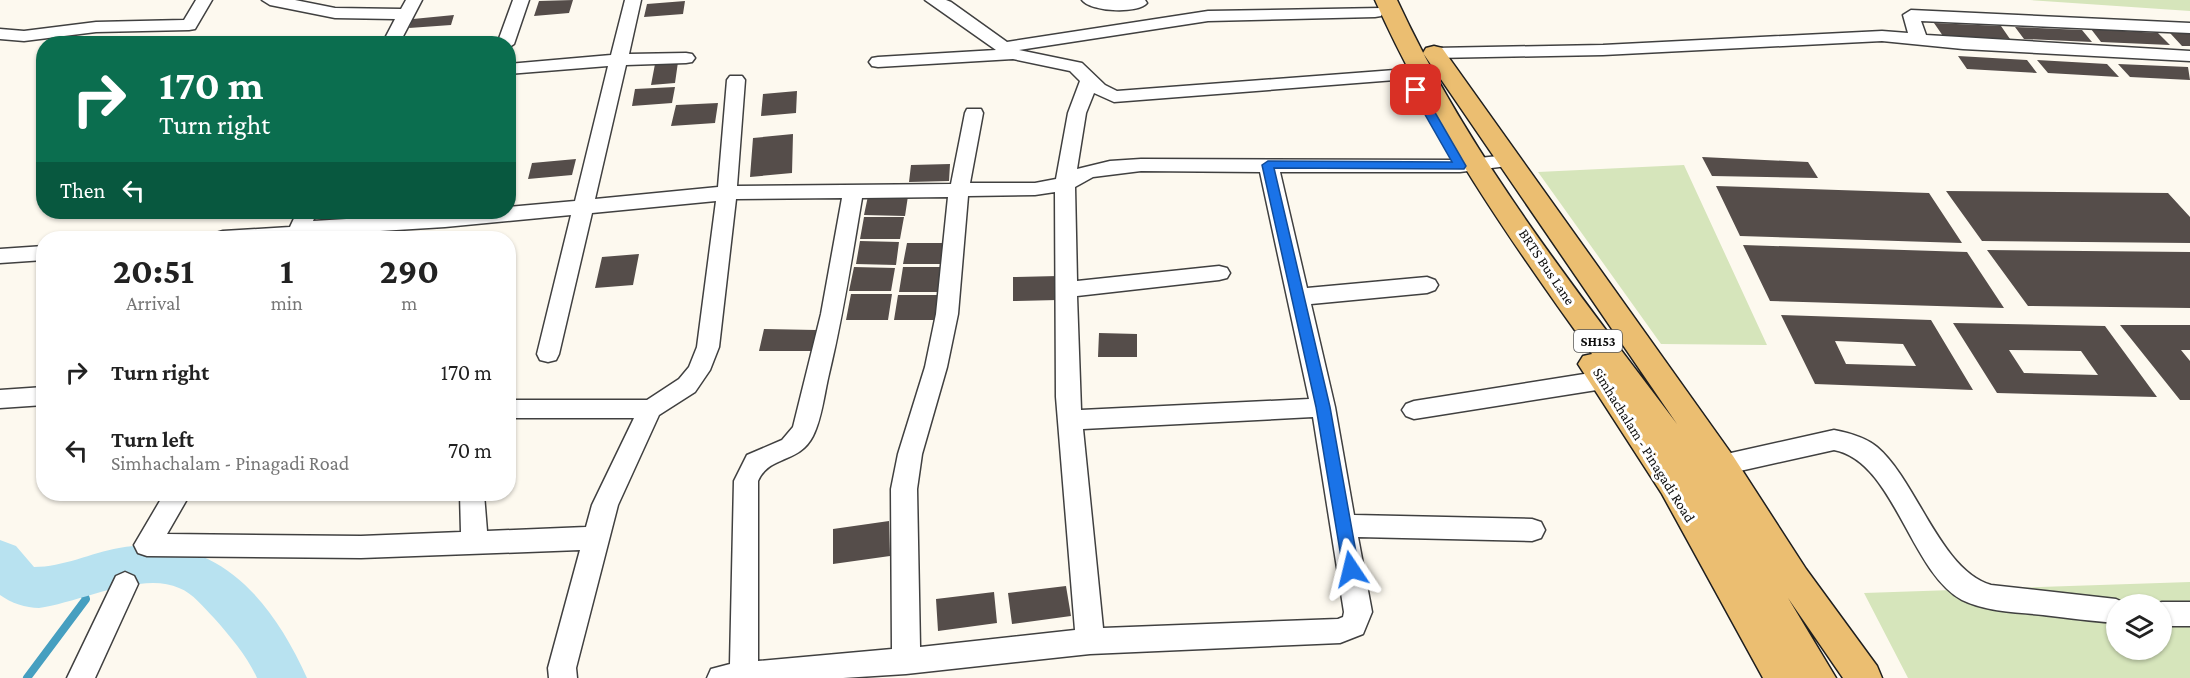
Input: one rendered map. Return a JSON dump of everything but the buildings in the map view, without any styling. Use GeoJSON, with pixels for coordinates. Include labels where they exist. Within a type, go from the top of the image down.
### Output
{"type":"FeatureCollection","features":[{"type":"Feature","properties":{"kind":"main road","name":"Simhachalam - Pinagadi Road"},"geometry":{"type":"LineString","coordinates":[[1377,4],[1408,74],[1603,380],[1673,485],[1782,678]]}},
{"type":"Feature","properties":{"kind":"main road","name":"BRTS Bus Lane"},"geometry":{"type":"LineString","coordinates":[[1377,4],[1410,53],[1468,165],[1679,450],[1818,678]]}},
{"type":"Feature","properties":{"kind":"main road"},"geometry":{"type":"LineString","coordinates":[[1434,53],[1722,465],[1794,579],[1864,678]]}},
{"type":"Feature","properties":{"kind":"street"},"geometry":{"type":"LineString","coordinates":[[0,34],[24,36],[96,27],[189,25],[204,0]]}},
{"type":"Feature","properties":{"kind":"street"},"geometry":{"type":"LineString","coordinates":[[270,0],[335,13],[404,14]]}},
{"type":"Feature","properties":{"kind":"street"},"geometry":{"type":"LineString","coordinates":[[394,36],[404,14],[414,0]]}},
{"type":"Feature","properties":{"kind":"street"},"geometry":{"type":"LineString","coordinates":[[508,36],[521,0]]}},
{"type":"Feature","properties":{"kind":"street"},"geometry":{"type":"LineString","coordinates":[[548,354],[633,0]]}},
{"type":"Feature","properties":{"kind":"street"},"geometry":{"type":"LineString","coordinates":[[933,0],[1008,51],[1076,67],[1107,95],[1122,97],[1408,74]]}},
{"type":"Feature","properties":{"kind":"street"},"geometry":{"type":"LineString","coordinates":[[1090,0],[1101,5],[1141,2],[1143,28]]}},
{"type":"Feature","properties":{"kind":"street"},"geometry":{"type":"LineString","coordinates":[[878,62],[1008,51],[1208,16],[1292,7],[1377,4]]}},
{"type":"Feature","properties":{"kind":"street"},"geometry":{"type":"LineString","coordinates":[[1919,40],[1911,15],[2190,28]]}},
{"type":"Feature","properties":{"kind":"street"},"geometry":{"type":"LineString","coordinates":[[1434,53],[1603,50],[1846,36],[1882,36],[1963,44],[2190,56]]}},
{"type":"Feature","properties":{"kind":"street"},"geometry":{"type":"LineString","coordinates":[[516,68],[619,60],[686,58]]}},
{"type":"Feature","properties":{"kind":"street"},"geometry":{"type":"LineString","coordinates":[[1090,79],[1077,113],[1065,184],[1071,420],[1090,641]]}},
{"type":"Feature","properties":{"kind":"street"},"geometry":{"type":"LineString","coordinates":[[516,409],[650,409],[684,390],[701,368],[708,347],[727,193],[736,80]]}},
{"type":"Feature","properties":{"kind":"street"},"geometry":{"type":"LineString","coordinates":[[892,667],[904,489],[910,454],[936,366],[947,314],[959,191],[974,113]]}},
{"type":"Feature","properties":{"kind":"street"},"geometry":{"type":"LineString","coordinates":[[516,214],[727,193],[1035,189],[1065,184],[1087,172],[1110,167],[1468,165],[1508,161]]}},
{"type":"Feature","properties":{"kind":"street"},"geometry":{"type":"LineString","coordinates":[[853,191],[832,314],[805,427],[798,440],[787,448],[758,459],[750,468],[746,481],[733,677],[892,667],[1090,641],[1340,631],[1353,625],[1358,612],[1323,407],[1268,165]]}},
{"type":"Feature","properties":{"kind":"street"},"geometry":{"type":"LineString","coordinates":[[307,231],[314,228],[444,223],[477,219]]}},
{"type":"Feature","properties":{"kind":"street"},"geometry":{"type":"LineString","coordinates":[[0,256],[36,254]]}},
{"type":"Feature","properties":{"kind":"street"},"geometry":{"type":"LineString","coordinates":[[1067,290],[1219,273]]}},
{"type":"Feature","properties":{"kind":"street"},"geometry":{"type":"LineString","coordinates":[[1298,297],[1427,285]]}},
{"type":"Feature","properties":{"kind":"street"},"geometry":{"type":"LineString","coordinates":[[1414,410],[1603,380]]}},
{"type":"Feature","properties":{"kind":"street"},"geometry":{"type":"LineString","coordinates":[[0,399],[36,397]]}},
{"type":"Feature","properties":{"kind":"street"},"geometry":{"type":"LineString","coordinates":[[1071,420],[1323,407]]}},
{"type":"Feature","properties":{"kind":"street"},"geometry":{"type":"LineString","coordinates":[[563,678],[562,668],[598,538],[604,505],[650,409]]}},
{"type":"Feature","properties":{"kind":"street"},"geometry":{"type":"LineString","coordinates":[[1722,465],[1834,440],[1851,443],[1868,453],[1886,473],[1950,574],[1971,591],[1991,597],[2106,610]]}},
{"type":"Feature","properties":{"kind":"street"},"geometry":{"type":"LineString","coordinates":[[173,501],[147,545],[361,547],[598,538]]}},
{"type":"Feature","properties":{"kind":"street"},"geometry":{"type":"LineString","coordinates":[[472,501],[475,543]]}},
{"type":"Feature","properties":{"kind":"street"},"geometry":{"type":"LineString","coordinates":[[1344,526],[1532,530]]}},
{"type":"Feature","properties":{"kind":"street"},"geometry":{"type":"LineString","coordinates":[[81,678],[125,584]]}},
{"type":"Feature","properties":{"kind":"street"},"geometry":{"type":"LineString","coordinates":[[2172,614],[2190,614]]}},
{"type":"Feature","properties":{"kind":"green space"},"geometry":{"type":"Polygon","coordinates":[[[2030,0],[2190,0],[2190,11],[2030,0]]]}},
{"type":"Feature","properties":{"kind":"green space"},"geometry":{"type":"Polygon","coordinates":[[[1684,165],[1767,345],[1661,344],[1538,172],[1684,165]]]}},
{"type":"Feature","properties":{"kind":"green space"},"geometry":{"type":"Polygon","coordinates":[[[2190,582],[2190,678],[1908,678],[1864,593],[2190,582]]]}},
{"type":"Feature","properties":{"kind":"waterway"},"geometry":{"type":"LineString","coordinates":[[0,560],[16,580],[34,588],[118,568],[153,564],[185,568],[216,588],[252,628],[270,653],[282,678]]}},
{"type":"Feature","properties":{"kind":"waterway"},"geometry":{"type":"LineString","coordinates":[[27,678],[86,599],[82,588],[72,580]]}},
{"type":"Feature","properties":{"kind":"route"},"geometry":{"type":"LineString","coordinates":[[1351,569],[1323,407],[1268,165],[1460,166],[1416,90]]}}]}
